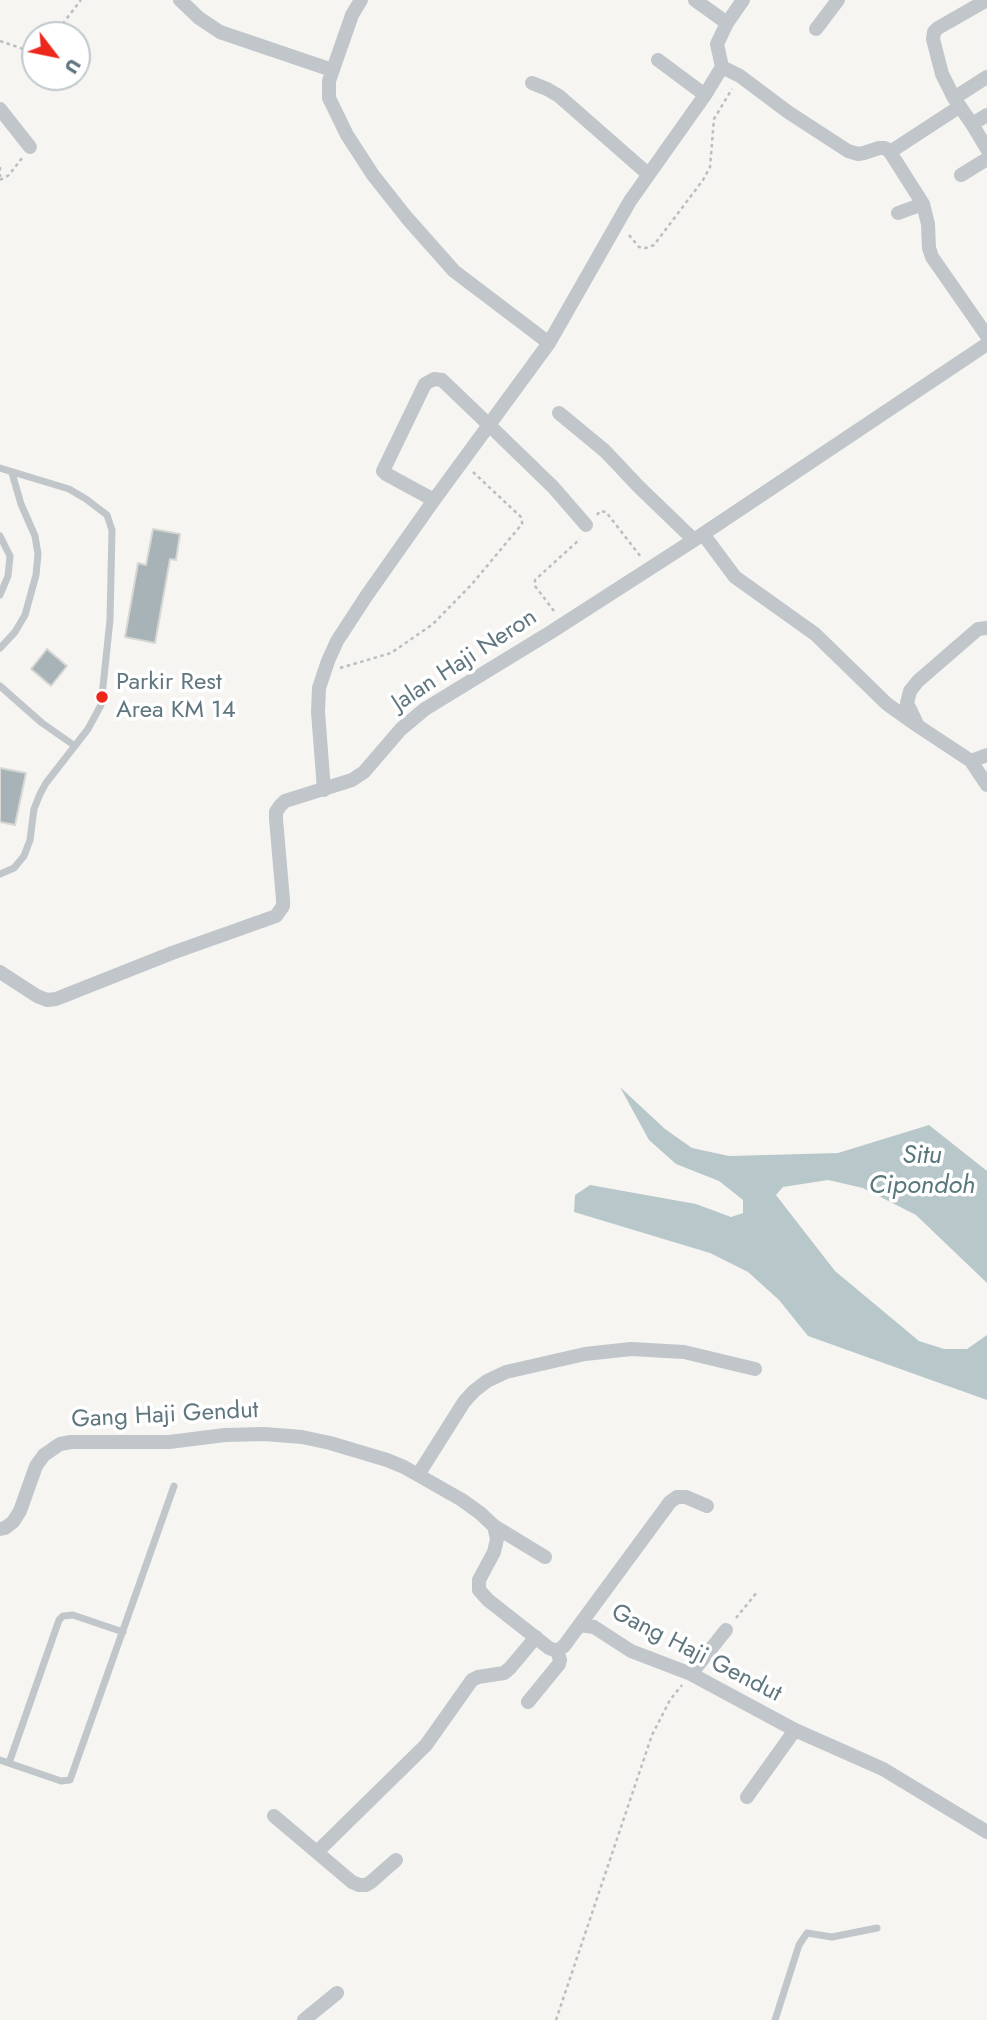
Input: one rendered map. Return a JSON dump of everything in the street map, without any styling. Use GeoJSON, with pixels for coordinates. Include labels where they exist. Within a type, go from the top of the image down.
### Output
{"type":"FeatureCollection","features":[{"type":"Feature","properties":{"kind":"street"},"geometry":{"type":"LineString","coordinates":[[180,0],[199,18],[220,32],[332,70]]}},
{"type":"Feature","properties":{"kind":"street"},"geometry":{"type":"LineString","coordinates":[[361,0],[352,15],[329,82],[330,97],[347,135],[373,175],[454,271],[549,344]]}},
{"type":"Feature","properties":{"kind":"street"},"geometry":{"type":"LineString","coordinates":[[695,0],[727,23]]}},
{"type":"Feature","properties":{"kind":"street"},"geometry":{"type":"LineString","coordinates":[[324,790],[318,712],[319,688],[337,641],[461,461],[549,344],[617,223],[722,67],[717,44],[743,0]]}},
{"type":"Feature","properties":{"kind":"street"},"geometry":{"type":"LineString","coordinates":[[816,29],[838,0]]}},
{"type":"Feature","properties":{"kind":"street"},"geometry":{"type":"LineString","coordinates":[[987,0],[938,28],[933,38],[942,75],[956,103],[987,149]]}},
{"type":"Feature","properties":{"kind":"street"},"geometry":{"type":"LineString","coordinates":[[658,61],[705,95]]}},
{"type":"Feature","properties":{"kind":"street"},"geometry":{"type":"LineString","coordinates":[[722,67],[740,76],[788,112],[848,151],[858,154],[885,148],[890,152],[923,204],[932,257],[987,336]]}},
{"type":"Feature","properties":{"kind":"street"},"geometry":{"type":"LineString","coordinates":[[890,152],[987,77]]}},
{"type":"Feature","properties":{"kind":"street"},"geometry":{"type":"LineString","coordinates":[[532,83],[559,96],[648,174]]}},
{"type":"Feature","properties":{"kind":"street"},"geometry":{"type":"LineString","coordinates":[[0,108],[30,147]]}},
{"type":"Feature","properties":{"kind":"street"},"geometry":{"type":"LineString","coordinates":[[972,124],[987,115]]}},
{"type":"Feature","properties":{"kind":"street"},"geometry":{"type":"LineString","coordinates":[[961,175],[987,159]]}},
{"type":"Feature","properties":{"kind":"street"},"geometry":{"type":"LineString","coordinates":[[898,213],[923,204]]}},
{"type":"Feature","properties":{"kind":"street","name":"Jalan Haji Neron"},"geometry":{"type":"LineString","coordinates":[[0,971],[37,996],[47,1000],[56,999],[178,951],[268,920],[280,911],[283,900],[276,812],[285,801],[352,780],[364,772],[401,729],[425,709],[564,624],[698,537],[987,344]]}},
{"type":"Feature","properties":{"kind":"street"},"geometry":{"type":"LineString","coordinates":[[434,500],[383,471],[425,384],[434,379],[442,380],[554,487],[586,525]]}},
{"type":"Feature","properties":{"kind":"street"},"geometry":{"type":"LineString","coordinates":[[559,412],[605,451],[639,487],[698,537],[735,577],[816,634],[887,704],[971,761],[987,785]]}},
{"type":"Feature","properties":{"kind":"street"},"geometry":{"type":"LineString","coordinates":[[918,726],[907,704],[910,691],[978,629],[987,628]]}},
{"type":"Feature","properties":{"kind":"street"},"geometry":{"type":"LineString","coordinates":[[971,761],[987,755]]}},
{"type":"Feature","properties":{"kind":"street"},"geometry":{"type":"LineString","coordinates":[[418,1475],[464,1402],[487,1381],[506,1372],[586,1354],[631,1349],[684,1352],[755,1369]]}},
{"type":"Feature","properties":{"kind":"street","name":"Gang Haji Gendut"},"geometry":{"type":"LineString","coordinates":[[0,1529],[13,1522],[20,1511],[36,1466],[44,1455],[60,1444],[169,1442],[251,1434],[289,1436],[352,1448],[387,1460],[462,1500],[494,1526],[545,1557]]}},
{"type":"Feature","properties":{"kind":"street"},"geometry":{"type":"LineString","coordinates":[[580,1625],[670,1502],[677,1497],[686,1497],[707,1506]]}},
{"type":"Feature","properties":{"kind":"street"},"geometry":{"type":"LineString","coordinates":[[494,1526],[497,1539],[494,1552],[483,1570],[479,1590],[549,1648],[557,1651],[560,1660],[528,1702]]}},
{"type":"Feature","properties":{"kind":"street","name":"Gang Haji Gendut"},"geometry":{"type":"LineString","coordinates":[[557,1651],[580,1625],[594,1627],[631,1651],[691,1674],[795,1730],[883,1769],[987,1832]]}},
{"type":"Feature","properties":{"kind":"street"},"geometry":{"type":"LineString","coordinates":[[691,1674],[726,1630]]}},
{"type":"Feature","properties":{"kind":"street"},"geometry":{"type":"LineString","coordinates":[[317,1852],[426,1745],[472,1680],[504,1673],[536,1637]]}},
{"type":"Feature","properties":{"kind":"street"},"geometry":{"type":"LineString","coordinates":[[747,1797],[795,1730]]}},
{"type":"Feature","properties":{"kind":"street"},"geometry":{"type":"LineString","coordinates":[[274,1816],[359,1885],[371,1882],[396,1860]]}},
{"type":"Feature","properties":{"kind":"street"},"geometry":{"type":"LineString","coordinates":[[304,2020],[337,1993]]}},
{"type":"Feature","properties":{"kind":"lane"},"geometry":{"type":"LineString","coordinates":[[0,468],[69,489],[107,515],[112,530],[110,620],[101,705],[97,715],[46,783],[36,803],[32,834],[24,856],[14,868],[0,874]]}},
{"type":"Feature","properties":{"kind":"lane"},"geometry":{"type":"LineString","coordinates":[[0,648],[15,632],[25,615],[36,575],[38,554],[35,537],[12,473]]}},
{"type":"Feature","properties":{"kind":"lane"},"geometry":{"type":"LineString","coordinates":[[0,536],[9,556],[8,576],[0,595]]}},
{"type":"Feature","properties":{"kind":"lane"},"geometry":{"type":"LineString","coordinates":[[0,686],[42,723],[75,746]]}},
{"type":"Feature","properties":{"kind":"lane"},"geometry":{"type":"LineString","coordinates":[[0,1760],[61,1781],[69,1780],[174,1486]]}},
{"type":"Feature","properties":{"kind":"lane"},"geometry":{"type":"LineString","coordinates":[[9,1763],[59,1620],[73,1615],[123,1632]]}},
{"type":"Feature","properties":{"kind":"lane"},"geometry":{"type":"LineString","coordinates":[[775,2020],[799,1945],[807,1933],[832,1937],[877,1928]]}},
{"type":"Feature","properties":{"kind":"path"},"geometry":{"type":"LineString","coordinates":[[65,21],[81,0]]}},
{"type":"Feature","properties":{"kind":"path"},"geometry":{"type":"LineString","coordinates":[[0,41],[21,48]]}},
{"type":"Feature","properties":{"kind":"path"},"geometry":{"type":"LineString","coordinates":[[617,223],[639,247],[654,245],[708,174],[714,119],[740,76]]}},
{"type":"Feature","properties":{"kind":"path"},"geometry":{"type":"LineString","coordinates":[[0,167],[0,179],[9,175],[30,147]]}},
{"type":"Feature","properties":{"kind":"path"},"geometry":{"type":"LineString","coordinates":[[324,673],[391,653],[433,624],[472,584],[522,524],[522,518],[461,461]]}},
{"type":"Feature","properties":{"kind":"path"},"geometry":{"type":"LineString","coordinates":[[564,624],[535,586],[536,580],[585,535],[586,525],[600,511],[606,512],[649,568]]}},
{"type":"Feature","properties":{"kind":"path"},"geometry":{"type":"LineString","coordinates":[[726,1630],[758,1591]]}},
{"type":"Feature","properties":{"kind":"path"},"geometry":{"type":"LineString","coordinates":[[556,2020],[652,1735],[670,1700],[691,1674]]}},
{"type":"Feature","properties":{"kind":"water","name":"Situ Cipondoh"},"geometry":{"type":"Polygon","coordinates":[[[620,1087],[665,1129],[692,1148],[729,1156],[838,1153],[929,1125],[987,1171],[987,1283],[916,1215],[863,1188],[828,1180],[783,1187],[776,1195],[835,1271],[919,1341],[944,1349],[967,1349],[987,1335],[987,1400],[808,1336],[779,1300],[748,1272],[710,1253],[574,1212],[575,1195],[590,1185],[696,1204],[731,1217],[743,1213],[743,1200],[719,1181],[676,1164],[649,1140],[620,1087]]]}},
{"type":"Feature","properties":{"kind":"building"},"geometry":{"type":"Polygon","coordinates":[[[153,529],[180,534],[176,560],[170,559],[155,643],[125,637],[138,563],[146,565],[153,529]]]}},
{"type":"Feature","properties":{"kind":"building"},"geometry":{"type":"Polygon","coordinates":[[[47,649],[67,666],[51,686],[31,669],[47,649]]]}},
{"type":"Feature","properties":{"kind":"building"},"geometry":{"type":"Polygon","coordinates":[[[0,768],[26,773],[15,825],[0,822],[0,768]]]}},
{"type":"Feature","properties":{"kind":"place","name":"Parkir Rest Area KM 14"},"geometry":{"type":"Point","coordinates":[102,697]}}]}
